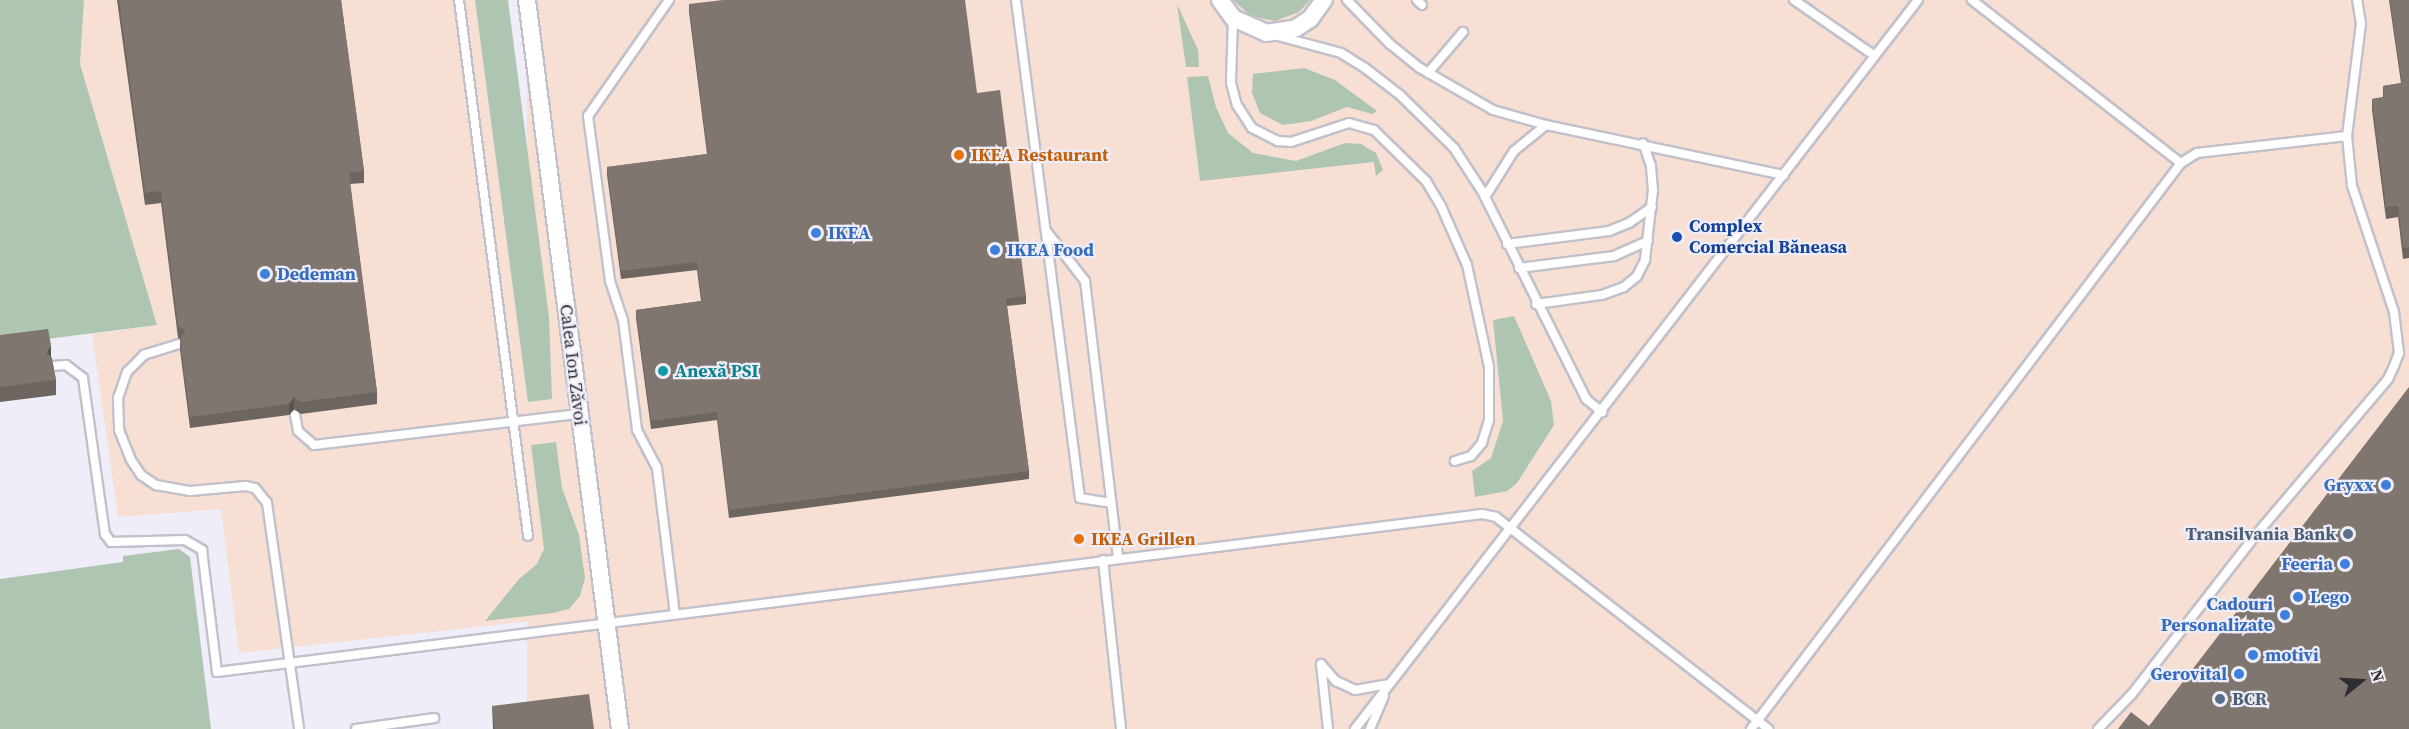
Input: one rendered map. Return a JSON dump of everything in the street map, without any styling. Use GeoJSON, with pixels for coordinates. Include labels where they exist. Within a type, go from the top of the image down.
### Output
{"type":"FeatureCollection","features":[{"type":"Feature","properties":{"kind":"street","name":"Calea Ion Zăvoi"},"geometry":{"type":"LineString","coordinates":[[527,0],[620,729]]}},
{"type":"Feature","properties":{"kind":"street"},"geometry":{"type":"LineString","coordinates":[[1220,0],[1233,18],[1266,33],[1296,27],[1310,19],[1324,0]]}},
{"type":"Feature","properties":{"kind":"lane"},"geometry":{"type":"LineString","coordinates":[[459,0],[528,536]]}},
{"type":"Feature","properties":{"kind":"lane"},"geometry":{"type":"LineString","coordinates":[[669,0],[588,116],[610,281],[623,320],[637,430],[657,468],[675,614]]}},
{"type":"Feature","properties":{"kind":"lane"},"geometry":{"type":"LineString","coordinates":[[1016,0],[1080,498],[1111,502]]}},
{"type":"Feature","properties":{"kind":"lane"},"geometry":{"type":"LineString","coordinates":[[1347,0],[1390,44],[1428,73],[1493,110],[1546,125],[1643,143],[1784,174]]}},
{"type":"Feature","properties":{"kind":"lane"},"geometry":{"type":"LineString","coordinates":[[1794,0],[1875,56]]}},
{"type":"Feature","properties":{"kind":"lane"},"geometry":{"type":"LineString","coordinates":[[1355,728],[1512,529],[1918,0]]}},
{"type":"Feature","properties":{"kind":"lane"},"geometry":{"type":"LineString","coordinates":[[1972,0],[2181,163]]}},
{"type":"Feature","properties":{"kind":"lane"},"geometry":{"type":"LineString","coordinates":[[2098,729],[2132,694],[2255,536],[2388,379],[2399,353],[2394,312],[2352,186],[2347,136],[2361,24],[2357,0]]}},
{"type":"Feature","properties":{"kind":"lane"},"geometry":{"type":"LineString","coordinates":[[1233,18],[1231,83],[1237,105],[1252,128],[1278,141],[1291,142],[1337,126],[1368,127],[1404,157],[1441,206],[1467,265],[1489,367],[1489,420],[1482,443],[1471,456],[1455,461]]}},
{"type":"Feature","properties":{"kind":"lane"},"geometry":{"type":"LineString","coordinates":[[1428,73],[1463,32]]}},
{"type":"Feature","properties":{"kind":"lane"},"geometry":{"type":"LineString","coordinates":[[1266,33],[1341,53],[1400,95],[1454,148],[1485,197],[1536,304],[1586,399],[1602,412]]}},
{"type":"Feature","properties":{"kind":"lane"},"geometry":{"type":"LineString","coordinates":[[1485,197],[1514,151],[1546,125]]}},
{"type":"Feature","properties":{"kind":"lane"},"geometry":{"type":"LineString","coordinates":[[1751,729],[2181,163],[2197,153],[2347,136]]}},
{"type":"Feature","properties":{"kind":"lane"},"geometry":{"type":"LineString","coordinates":[[1536,304],[1602,295],[1624,287],[1641,269],[1648,240],[1652,207],[1651,166],[1643,143]]}},
{"type":"Feature","properties":{"kind":"lane"},"geometry":{"type":"LineString","coordinates":[[1507,244],[1609,231],[1629,223],[1652,207]]}},
{"type":"Feature","properties":{"kind":"lane"},"geometry":{"type":"LineString","coordinates":[[1046,231],[1085,281],[1118,559]]}},
{"type":"Feature","properties":{"kind":"lane"},"geometry":{"type":"LineString","coordinates":[[1519,268],[1614,256],[1648,240]]}},
{"type":"Feature","properties":{"kind":"lane"},"geometry":{"type":"LineString","coordinates":[[179,344],[144,355],[127,372],[116,413],[124,446],[141,475],[156,485],[190,491],[246,486],[263,496],[270,513],[299,729]]}},
{"type":"Feature","properties":{"kind":"lane"},"geometry":{"type":"LineString","coordinates":[[52,366],[66,364],[83,378],[105,534],[111,542],[185,540],[202,550],[217,672],[1482,514],[1496,517],[1512,529],[1768,729]]}},
{"type":"Feature","properties":{"kind":"lane"},"geometry":{"type":"LineString","coordinates":[[295,415],[298,431],[314,445],[579,414]]}},
{"type":"Feature","properties":{"kind":"lane"},"geometry":{"type":"LineString","coordinates":[[1103,560],[1121,729]]}},
{"type":"Feature","properties":{"kind":"lane"},"geometry":{"type":"LineString","coordinates":[[1328,729],[1321,664],[1336,681],[1355,690],[1390,684]]}},
{"type":"Feature","properties":{"kind":"lane"},"geometry":{"type":"LineString","coordinates":[[1370,729],[1390,684]]}},
{"type":"Feature","properties":{"kind":"lane"},"geometry":{"type":"LineString","coordinates":[[356,729],[434,718]]}},
{"type":"Feature","properties":{"kind":"shaded area"},"geometry":{"type":"Polygon","coordinates":[[[84,0],[484,0],[559,618],[239,653],[221,509],[118,517],[92,334],[156,325],[80,64],[84,0]]]}},
{"type":"Feature","properties":{"kind":"shaded area"},"geometry":{"type":"Polygon","coordinates":[[[527,0],[2409,0],[2409,729],[527,729],[527,0]]]}},
{"type":"Feature","properties":{"kind":"green space"},"geometry":{"type":"Polygon","coordinates":[[[0,0],[84,0],[80,64],[157,325],[0,345],[0,0]]]}},
{"type":"Feature","properties":{"kind":"green space"},"geometry":{"type":"Polygon","coordinates":[[[475,0],[508,0],[549,317],[552,399],[528,402],[475,0]]]}},
{"type":"Feature","properties":{"kind":"green space"},"geometry":{"type":"Polygon","coordinates":[[[1233,0],[1310,0],[1299,12],[1275,21],[1251,16],[1233,0]]]}},
{"type":"Feature","properties":{"kind":"green space"},"geometry":{"type":"Polygon","coordinates":[[[1177,4],[1198,50],[1199,67],[1186,67],[1177,4]]]}},
{"type":"Feature","properties":{"kind":"green space"},"geometry":{"type":"Polygon","coordinates":[[[1304,68],[1335,80],[1377,111],[1372,114],[1347,107],[1311,121],[1283,125],[1260,113],[1252,93],[1253,74],[1304,68]]]}},
{"type":"Feature","properties":{"kind":"green space"},"geometry":{"type":"Polygon","coordinates":[[[1208,76],[1216,107],[1228,133],[1253,153],[1296,161],[1345,143],[1361,144],[1376,153],[1383,170],[1376,176],[1374,162],[1200,181],[1187,77],[1208,76]]]}},
{"type":"Feature","properties":{"kind":"green space"},"geometry":{"type":"Polygon","coordinates":[[[1514,316],[1551,401],[1554,425],[1517,483],[1507,491],[1475,497],[1472,471],[1491,458],[1503,421],[1493,320],[1514,316]]]}},
{"type":"Feature","properties":{"kind":"green space"},"geometry":{"type":"Polygon","coordinates":[[[556,442],[562,488],[579,535],[585,578],[580,596],[569,609],[485,621],[519,579],[537,564],[544,549],[531,445],[556,442]]]}},
{"type":"Feature","properties":{"kind":"green space"},"geometry":{"type":"Polygon","coordinates":[[[179,549],[190,557],[211,729],[0,729],[0,579],[123,562],[123,556],[179,549]]]}},
{"type":"Feature","properties":{"kind":"building","name":"Dedeman"},"geometry":{"type":"Polygon","coordinates":[[[119,0],[341,0],[364,171],[349,173],[377,392],[301,402],[294,397],[289,404],[190,417],[180,339],[185,331],[178,326],[161,191],[145,193],[119,0]]]}},
{"type":"Feature","properties":{"kind":"building","name":"IKEA"},"geometry":{"type":"Polygon","coordinates":[[[723,0],[965,0],[977,93],[1000,90],[1026,296],[1006,299],[1029,471],[729,510],[717,412],[651,421],[636,310],[702,301],[697,262],[621,271],[607,167],[708,154],[689,4],[723,0]]]}},
{"type":"Feature","properties":{"kind":"building"},"geometry":{"type":"Polygon","coordinates":[[[2390,0],[2409,0],[2409,247],[2403,248],[2398,206],[2386,207],[2372,99],[2385,97],[2383,86],[2402,83],[2390,0]]]}},
{"type":"Feature","properties":{"kind":"building"},"geometry":{"type":"Polygon","coordinates":[[[48,329],[51,345],[46,352],[52,358],[56,380],[0,387],[0,335],[48,329]]]}},
{"type":"Feature","properties":{"kind":"building","name":"Feeria"},"geometry":{"type":"Polygon","coordinates":[[[2409,387],[2409,729],[2118,729],[2131,712],[2149,726],[2409,387]]]}},
{"type":"Feature","properties":{"kind":"building"},"geometry":{"type":"Polygon","coordinates":[[[589,694],[594,729],[495,729],[492,706],[589,694]]]}},
{"type":"Feature","properties":{"kind":"place","name":"IKEA Restaurant"},"geometry":{"type":"Point","coordinates":[959,155]}},
{"type":"Feature","properties":{"kind":"place","name":"IKEA"},"geometry":{"type":"Point","coordinates":[816,233]}},
{"type":"Feature","properties":{"kind":"place","name":"Complex Comercial Băneasa"},"geometry":{"type":"Point","coordinates":[1677,237]}},
{"type":"Feature","properties":{"kind":"place","name":"IKEA Food"},"geometry":{"type":"Point","coordinates":[995,250]}},
{"type":"Feature","properties":{"kind":"place","name":"Dedeman"},"geometry":{"type":"Point","coordinates":[265,274]}},
{"type":"Feature","properties":{"kind":"place","name":"Anexă PSI"},"geometry":{"type":"Point","coordinates":[663,371]}},
{"type":"Feature","properties":{"kind":"place","name":"Gryxx"},"geometry":{"type":"Point","coordinates":[2386,485]}},
{"type":"Feature","properties":{"kind":"place","name":"Transilvania Bank"},"geometry":{"type":"Point","coordinates":[2348,534]}},
{"type":"Feature","properties":{"kind":"place","name":"IKEA Grillen"},"geometry":{"type":"Point","coordinates":[1079,539]}},
{"type":"Feature","properties":{"kind":"place","name":"Feeria"},"geometry":{"type":"Point","coordinates":[2345,564]}},
{"type":"Feature","properties":{"kind":"place","name":"Lego"},"geometry":{"type":"Point","coordinates":[2298,597]}},
{"type":"Feature","properties":{"kind":"place","name":"Cadouri Personalizate"},"geometry":{"type":"Point","coordinates":[2285,615]}},
{"type":"Feature","properties":{"kind":"place","name":"motivi"},"geometry":{"type":"Point","coordinates":[2253,655]}},
{"type":"Feature","properties":{"kind":"place","name":"Gerovital"},"geometry":{"type":"Point","coordinates":[2239,674]}},
{"type":"Feature","properties":{"kind":"place","name":"BCR"},"geometry":{"type":"Point","coordinates":[2220,699]}}]}
